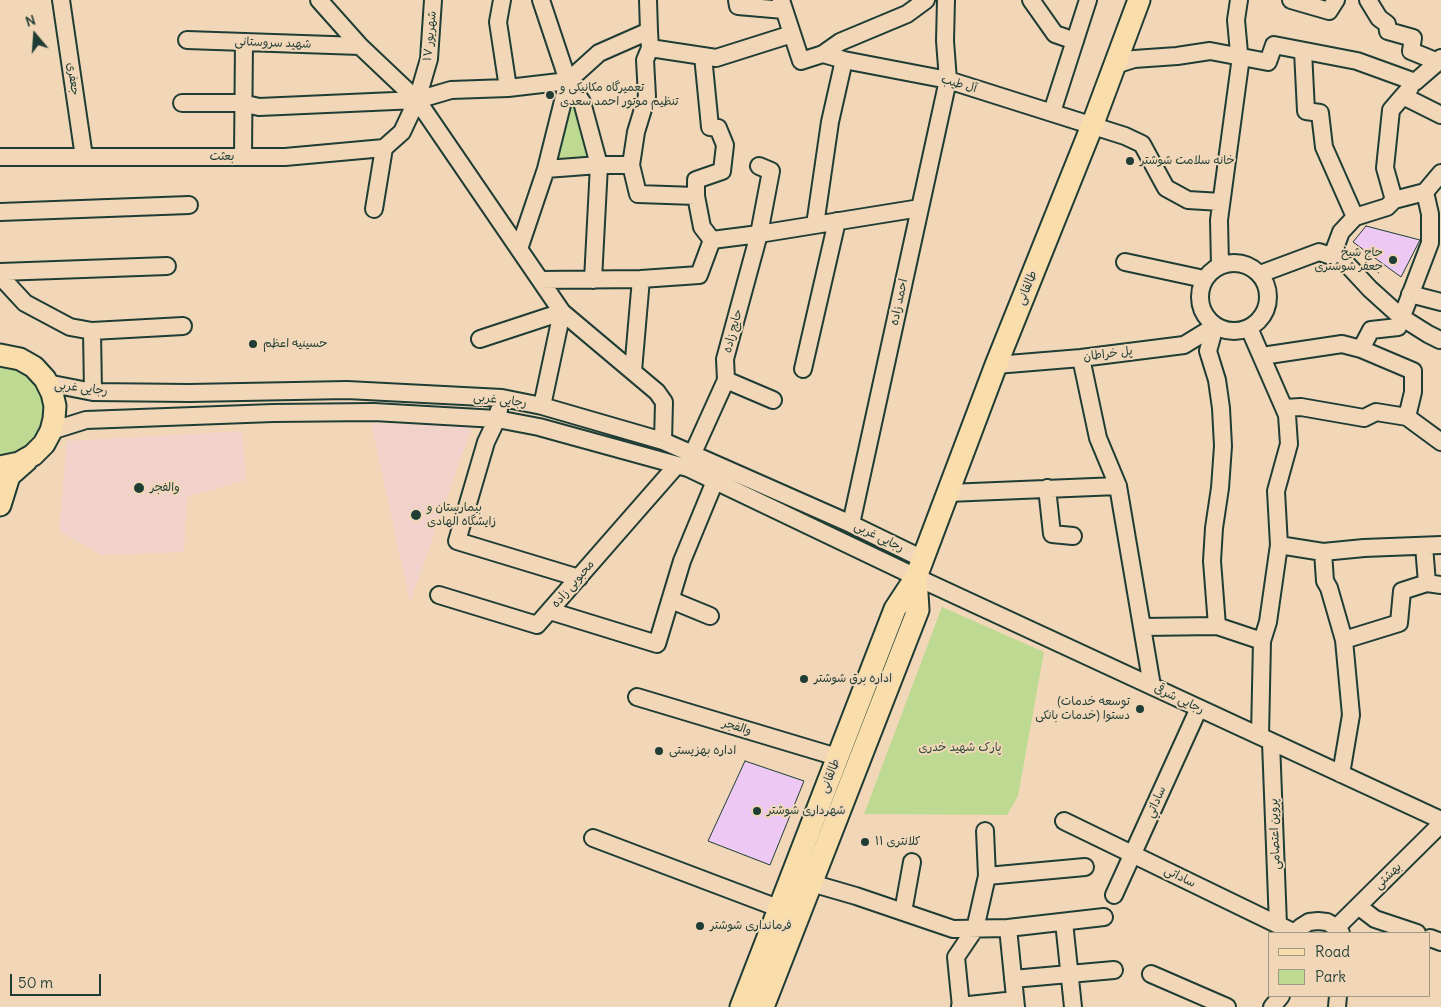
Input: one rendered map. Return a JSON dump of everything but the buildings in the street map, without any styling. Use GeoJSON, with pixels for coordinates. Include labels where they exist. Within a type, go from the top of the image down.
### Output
{"type":"FeatureCollection","features":[{"type":"Feature","properties":{"kind":"main road","name":"طالقانی"},"geometry":{"type":"LineString","coordinates":[[741,1007],[895,609],[920,568],[996,366],[1092,126],[1139,0]]}},
{"type":"Feature","properties":{"kind":"main road"},"geometry":{"type":"LineString","coordinates":[[0,341],[10,357],[34,367],[47,383],[55,406],[51,431],[44,444],[8,476],[0,505]]}},
{"type":"Feature","properties":{"kind":"main road"},"geometry":{"type":"LineString","coordinates":[[0,467],[19,463],[33,455]]}},
{"type":"Feature","properties":{"kind":"main road","name":"طالقانی"},"geometry":{"type":"LineString","coordinates":[[763,1007],[918,610],[920,568]]}},
{"type":"Feature","properties":{"kind":"street","name":"جعفری"},"geometry":{"type":"LineString","coordinates":[[61,0],[84,157]]}},
{"type":"Feature","properties":{"kind":"street"},"geometry":{"type":"LineString","coordinates":[[319,0],[360,46],[417,100],[562,312],[657,392],[664,402],[663,441]]}},
{"type":"Feature","properties":{"kind":"street","name":"۱۷ شهریور"},"geometry":{"type":"LineString","coordinates":[[417,100],[429,59],[433,0]]}},
{"type":"Feature","properties":{"kind":"street"},"geometry":{"type":"LineString","coordinates":[[502,0],[498,22],[508,88]]}},
{"type":"Feature","properties":{"kind":"street"},"geometry":{"type":"LineString","coordinates":[[541,0],[568,81],[582,102],[599,165],[593,280]]}},
{"type":"Feature","properties":{"kind":"street"},"geometry":{"type":"LineString","coordinates":[[648,0],[650,48],[645,60],[647,96],[636,132],[631,165],[638,194],[696,196]]}},
{"type":"Feature","properties":{"kind":"street"},"geometry":{"type":"LineString","coordinates":[[736,0],[738,6],[782,5],[801,61],[823,54],[840,42],[907,14],[926,0]]}},
{"type":"Feature","properties":{"kind":"street","name":"احمد زاده"},"geometry":{"type":"LineString","coordinates":[[851,524],[948,80],[945,41],[946,0]]}},
{"type":"Feature","properties":{"kind":"street"},"geometry":{"type":"LineString","coordinates":[[1031,0],[1055,34],[1075,40]]}},
{"type":"Feature","properties":{"kind":"street"},"geometry":{"type":"LineString","coordinates":[[1052,112],[1088,0]]}},
{"type":"Feature","properties":{"kind":"street"},"geometry":{"type":"LineString","coordinates":[[1220,265],[1219,220],[1235,108],[1240,57],[1236,20],[1238,0]]}},
{"type":"Feature","properties":{"kind":"street"},"geometry":{"type":"LineString","coordinates":[[1291,0],[1329,11],[1336,0]]}},
{"type":"Feature","properties":{"kind":"street"},"geometry":{"type":"LineString","coordinates":[[1368,0],[1379,18],[1387,24],[1388,31],[1413,38],[1411,52],[1440,60]]}},
{"type":"Feature","properties":{"kind":"street"},"geometry":{"type":"LineString","coordinates":[[519,249],[546,169],[568,81],[599,53],[649,31]]}},
{"type":"Feature","properties":{"kind":"street"},"geometry":{"type":"LineString","coordinates":[[650,48],[716,58],[792,34]]}},
{"type":"Feature","properties":{"kind":"street","name":"شهید سروستانی"},"geometry":{"type":"LineString","coordinates":[[187,40],[360,46]]}},
{"type":"Feature","properties":{"kind":"street"},"geometry":{"type":"LineString","coordinates":[[243,157],[244,42]]}},
{"type":"Feature","properties":{"kind":"street"},"geometry":{"type":"LineString","coordinates":[[1115,65],[1134,59],[1177,56],[1210,51],[1268,62],[1274,45],[1357,61],[1415,82]]}},
{"type":"Feature","properties":{"kind":"street"},"geometry":{"type":"LineString","coordinates":[[1303,51],[1306,111],[1320,114],[1324,148],[1355,217]]}},
{"type":"Feature","properties":{"kind":"street","name":"آل طیب"},"geometry":{"type":"LineString","coordinates":[[823,54],[844,60],[948,80],[1126,136],[1142,144],[1166,188],[1188,200],[1221,202]]}},
{"type":"Feature","properties":{"kind":"street"},"geometry":{"type":"LineString","coordinates":[[703,56],[710,127],[718,128],[724,145],[722,171],[696,180],[696,196],[702,227],[712,240]]}},
{"type":"Feature","properties":{"kind":"street"},"geometry":{"type":"LineString","coordinates":[[815,225],[830,122],[844,60]]}},
{"type":"Feature","properties":{"kind":"street"},"geometry":{"type":"LineString","coordinates":[[1394,200],[1385,168],[1391,110],[1415,82],[1440,60]]}},
{"type":"Feature","properties":{"kind":"street"},"geometry":{"type":"LineString","coordinates":[[182,103],[242,103],[259,107],[417,100],[450,90],[508,88],[568,81]]}},
{"type":"Feature","properties":{"kind":"street"},"geometry":{"type":"LineString","coordinates":[[1404,96],[1441,115]]}},
{"type":"Feature","properties":{"kind":"street"},"geometry":{"type":"LineString","coordinates":[[374,208],[384,148],[402,132],[417,100]]}},
{"type":"Feature","properties":{"kind":"street","name":"بعثت"},"geometry":{"type":"LineString","coordinates":[[0,157],[285,157],[384,148]]}},
{"type":"Feature","properties":{"kind":"street"},"geometry":{"type":"LineString","coordinates":[[546,169],[599,165],[631,165]]}},
{"type":"Feature","properties":{"kind":"street","name":"حایج زاده"},"geometry":{"type":"LineString","coordinates":[[693,453],[726,380],[725,359],[759,234],[771,171],[759,166]]}},
{"type":"Feature","properties":{"kind":"street"},"geometry":{"type":"LineString","coordinates":[[1332,256],[1340,232],[1355,217],[1387,207],[1394,200],[1435,184]]}},
{"type":"Feature","properties":{"kind":"street"},"geometry":{"type":"LineString","coordinates":[[1361,349],[1370,330],[1398,327],[1410,294],[1435,244],[1430,214],[1435,184]]}},
{"type":"Feature","properties":{"kind":"street"},"geometry":{"type":"LineString","coordinates":[[0,212],[189,205]]}},
{"type":"Feature","properties":{"kind":"street"},"geometry":{"type":"LineString","coordinates":[[712,240],[920,208]]}},
{"type":"Feature","properties":{"kind":"street"},"geometry":{"type":"LineString","coordinates":[[803,369],[837,222]]}},
{"type":"Feature","properties":{"kind":"street"},"geometry":{"type":"LineString","coordinates":[[540,280],[641,279],[699,275],[712,240]]}},
{"type":"Feature","properties":{"kind":"street"},"geometry":{"type":"LineString","coordinates":[[1260,274],[1319,252],[1343,260],[1370,289],[1401,317],[1440,340]]}},
{"type":"Feature","properties":{"kind":"street"},"geometry":{"type":"LineString","coordinates":[[1125,262],[1204,280]]}},
{"type":"Feature","properties":{"kind":"street"},"geometry":{"type":"LineString","coordinates":[[1241,263],[1252,267],[1260,274],[1266,283],[1268,304],[1258,322],[1249,328],[1238,331],[1226,330],[1215,326],[1207,319],[1202,310],[1200,289],[1211,271],[1220,265],[1241,263]]}},
{"type":"Feature","properties":{"kind":"street"},"geometry":{"type":"LineString","coordinates":[[0,274],[166,266]]}},
{"type":"Feature","properties":{"kind":"street"},"geometry":{"type":"LineString","coordinates":[[0,274],[25,303],[70,327],[92,331],[182,326]]}},
{"type":"Feature","properties":{"kind":"street"},"geometry":{"type":"LineString","coordinates":[[633,371],[641,279]]}},
{"type":"Feature","properties":{"kind":"street"},"geometry":{"type":"LineString","coordinates":[[1410,294],[1441,302]]}},
{"type":"Feature","properties":{"kind":"street"},"geometry":{"type":"LineString","coordinates":[[480,339],[562,312]]}},
{"type":"Feature","properties":{"kind":"street"},"geometry":{"type":"LineString","coordinates":[[542,406],[562,312]]}},
{"type":"Feature","properties":{"kind":"street"},"geometry":{"type":"LineString","coordinates":[[1215,326],[1208,351],[1220,399],[1223,446],[1213,553],[1216,626]]}},
{"type":"Feature","properties":{"kind":"street","name":"پل خراطان"},"geometry":{"type":"LineString","coordinates":[[996,366],[1184,345],[1215,326]]}},
{"type":"Feature","properties":{"kind":"street","name":"پروین اعتصامی"},"geometry":{"type":"LineString","coordinates":[[1249,328],[1287,416],[1289,444],[1276,492],[1279,546],[1268,622],[1262,641],[1266,739],[1278,925]]}},
{"type":"Feature","properties":{"kind":"street"},"geometry":{"type":"LineString","coordinates":[[92,331],[92,392]]}},
{"type":"Feature","properties":{"kind":"street"},"geometry":{"type":"LineString","coordinates":[[1262,356],[1342,344],[1361,349],[1413,371],[1413,392],[1407,417]]}},
{"type":"Feature","properties":{"kind":"street"},"geometry":{"type":"LineString","coordinates":[[1081,358],[1098,438],[1118,486],[1152,686]]}},
{"type":"Feature","properties":{"kind":"street"},"geometry":{"type":"LineString","coordinates":[[726,380],[773,400]]}},
{"type":"Feature","properties":{"kind":"street","name":"رجایی غربی"},"geometry":{"type":"LineString","coordinates":[[47,383],[92,392],[189,393],[347,390],[502,398],[542,406],[663,441],[693,453],[851,524],[920,568]]}},
{"type":"Feature","properties":{"kind":"street"},"geometry":{"type":"LineString","coordinates":[[502,398],[498,419],[486,442],[457,541],[579,578]]}},
{"type":"Feature","properties":{"kind":"street"},"geometry":{"type":"LineString","coordinates":[[1284,408],[1301,407],[1364,418],[1376,412],[1407,417],[1441,442]]}},
{"type":"Feature","properties":{"kind":"street","name":"رجایی غربی"},"geometry":{"type":"LineString","coordinates":[[51,431],[86,420],[273,413],[374,412],[498,419],[539,427],[688,468],[920,568]]}},
{"type":"Feature","properties":{"kind":"street","name":"محبوبی زاده"},"geometry":{"type":"LineString","coordinates":[[439,595],[537,625],[676,465]]}},
{"type":"Feature","properties":{"kind":"street"},"geometry":{"type":"LineString","coordinates":[[550,611],[657,644],[682,561],[715,481]]}},
{"type":"Feature","properties":{"kind":"street"},"geometry":{"type":"LineString","coordinates":[[948,493],[1118,486]]}},
{"type":"Feature","properties":{"kind":"street"},"geometry":{"type":"LineString","coordinates":[[1047,488],[1052,534],[1073,536]]}},
{"type":"Feature","properties":{"kind":"street"},"geometry":{"type":"LineString","coordinates":[[1279,546],[1323,552],[1364,548],[1441,545]]}},
{"type":"Feature","properties":{"kind":"street"},"geometry":{"type":"LineString","coordinates":[[1344,640],[1399,623],[1402,591],[1434,584],[1424,546]]}},
{"type":"Feature","properties":{"kind":"street"},"geometry":{"type":"LineString","coordinates":[[1323,552],[1325,582],[1329,588],[1344,640],[1351,715],[1342,774]]}},
{"type":"Feature","properties":{"kind":"street","name":"رجایی شرقی"},"geometry":{"type":"LineString","coordinates":[[920,568],[1152,686],[1441,820]]}},
{"type":"Feature","properties":{"kind":"street"},"geometry":{"type":"LineString","coordinates":[[670,600],[710,616]]}},
{"type":"Feature","properties":{"kind":"street"},"geometry":{"type":"LineString","coordinates":[[1142,627],[1216,626],[1262,641]]}},
{"type":"Feature","properties":{"kind":"street","name":"والفجر"},"geometry":{"type":"LineString","coordinates":[[637,697],[837,758]]}},
{"type":"Feature","properties":{"kind":"street","name":"ساداتي"},"geometry":{"type":"LineString","coordinates":[[1114,895],[1199,708]]}},
{"type":"Feature","properties":{"kind":"street","name":"ساداتی"},"geometry":{"type":"LineString","coordinates":[[1064,821],[1293,932]]}},
{"type":"Feature","properties":{"kind":"street","name":"بهشتی"},"geometry":{"type":"LineString","coordinates":[[1339,931],[1358,906],[1441,824]]}},
{"type":"Feature","properties":{"kind":"street"},"geometry":{"type":"LineString","coordinates":[[985,832],[987,876],[975,929],[956,957],[960,1006],[1016,1003],[1008,928]]}},
{"type":"Feature","properties":{"kind":"street"},"geometry":{"type":"LineString","coordinates":[[593,838],[778,908]]}},
{"type":"Feature","properties":{"kind":"street"},"geometry":{"type":"LineString","coordinates":[[903,912],[912,862]]}},
{"type":"Feature","properties":{"kind":"street"},"geometry":{"type":"LineString","coordinates":[[987,876],[1085,867]]}},
{"type":"Feature","properties":{"kind":"street"},"geometry":{"type":"LineString","coordinates":[[811,883],[953,929],[1008,928],[1104,917]]}},
{"type":"Feature","properties":{"kind":"street"},"geometry":{"type":"LineString","coordinates":[[1358,906],[1375,919],[1414,932]]}},
{"type":"Feature","properties":{"kind":"street"},"geometry":{"type":"LineString","coordinates":[[1296,932],[1309,922],[1318,921],[1327,922],[1339,931]]}},
{"type":"Feature","properties":{"kind":"street"},"geometry":{"type":"LineString","coordinates":[[1064,922],[1073,1007]]}},
{"type":"Feature","properties":{"kind":"street"},"geometry":{"type":"LineString","coordinates":[[1013,979],[1114,970]]}},
{"type":"Feature","properties":{"kind":"street"},"geometry":{"type":"LineString","coordinates":[[1151,974],[1227,1007]]}},
{"type":"Feature","properties":{"kind":"street"},"geometry":{"type":"LineString","coordinates":[[1272,1007],[1280,997]]}},
{"type":"Feature","properties":{"kind":"shaded area","name":"بیمارستان و زایشگاه الهادی"},"geometry":{"type":"Polygon","coordinates":[[[371,423],[472,427],[410,602],[371,423]]]}},
{"type":"Feature","properties":{"kind":"shaded area","name":"والفجر"},"geometry":{"type":"Polygon","coordinates":[[[242,431],[246,480],[187,497],[184,552],[102,555],[59,531],[67,441],[242,431]]]}},
{"type":"Feature","properties":{"kind":"green space"},"geometry":{"type":"Polygon","coordinates":[[[574,102],[579,111],[587,161],[556,162],[568,103],[574,102]]]}},
{"type":"Feature","properties":{"kind":"green space"},"geometry":{"type":"Polygon","coordinates":[[[0,365],[18,369],[30,377],[39,389],[44,404],[43,420],[36,434],[26,446],[12,453],[0,455],[0,365]]]}},
{"type":"Feature","properties":{"kind":"green space","name":"پارک شهید خدری"},"geometry":{"type":"Polygon","coordinates":[[[942,607],[1044,652],[1018,796],[1007,815],[864,814],[942,607]]]}},
{"type":"Feature","properties":{"kind":"place","name":"تعمیرگاه مکانیکی و تنظیم موتور احمد سعدی"},"geometry":{"type":"Point","coordinates":[550,95]}},
{"type":"Feature","properties":{"kind":"place","name":"خانه سلامت شوشتر"},"geometry":{"type":"Point","coordinates":[1130,161]}},
{"type":"Feature","properties":{"kind":"place","name":"حاج شیخ جعفر شوشتری"},"geometry":{"type":"Point","coordinates":[1393,260]}},
{"type":"Feature","properties":{"kind":"place","name":"حسینیه اعظم"},"geometry":{"type":"Point","coordinates":[253,344]}},
{"type":"Feature","properties":{"kind":"place","name":"والفجر"},"geometry":{"type":"Point","coordinates":[139,488]}},
{"type":"Feature","properties":{"kind":"place","name":"بیمارستان و زایشگاه الهادی"},"geometry":{"type":"Point","coordinates":[416,515]}},
{"type":"Feature","properties":{"kind":"place","name":"اداره برق شوشتر"},"geometry":{"type":"Point","coordinates":[804,679]}},
{"type":"Feature","properties":{"kind":"place","name":"(توسعه خدمات دستوا (خدمات بانکی"},"geometry":{"type":"Point","coordinates":[1140,709]}},
{"type":"Feature","properties":{"kind":"place","name":"اداره بهزیستی"},"geometry":{"type":"Point","coordinates":[659,751]}},
{"type":"Feature","properties":{"kind":"place","name":"شهرداری شوشتر"},"geometry":{"type":"Point","coordinates":[757,811]}},
{"type":"Feature","properties":{"kind":"place","name":"کلانتری ۱۱"},"geometry":{"type":"Point","coordinates":[865,842]}},
{"type":"Feature","properties":{"kind":"place","name":"فرمانداری شوشتر"},"geometry":{"type":"Point","coordinates":[700,926]}}]}
